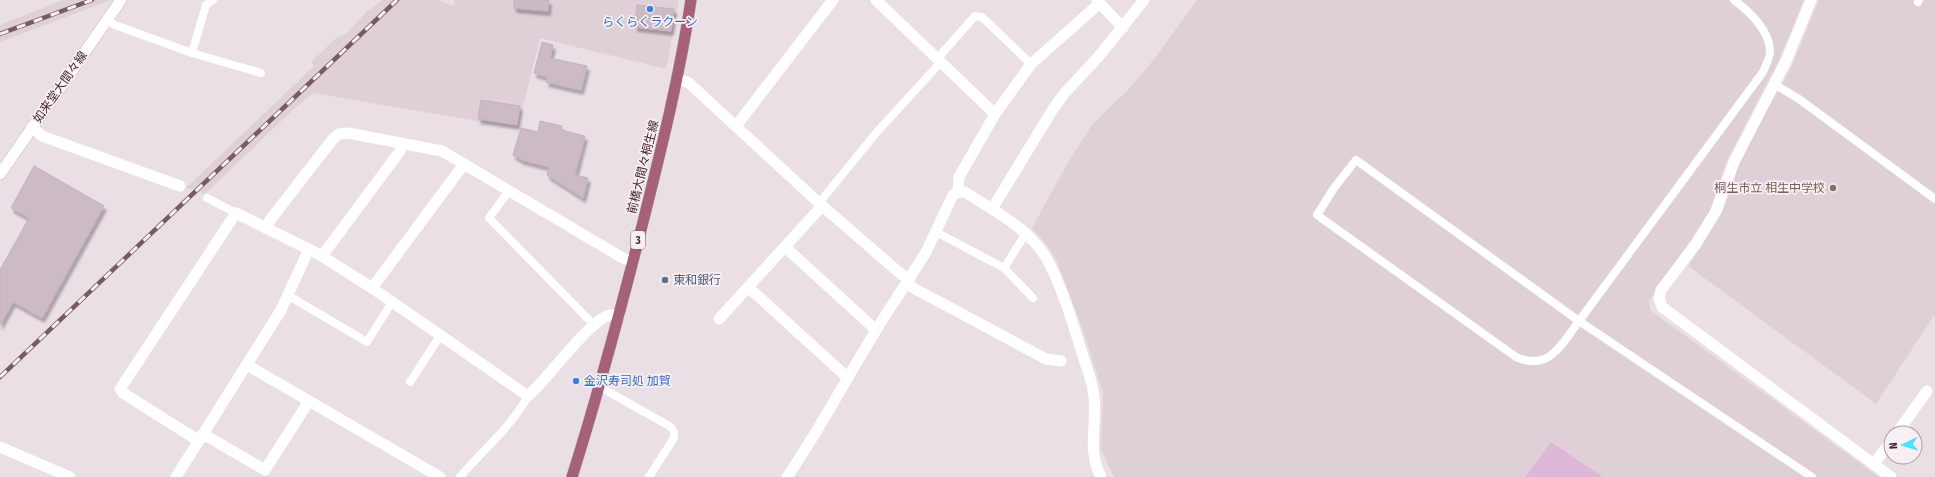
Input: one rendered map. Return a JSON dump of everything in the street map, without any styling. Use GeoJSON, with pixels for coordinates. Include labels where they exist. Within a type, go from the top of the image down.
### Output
{"type":"FeatureCollection","features":[{"type":"Feature","properties":{"kind":"main road","name":"前橋大間々桐生線"},"geometry":{"type":"LineString","coordinates":[[572,477],[600,387],[633,262],[678,79],[691,0]]}},
{"type":"Feature","properties":{"kind":"street","name":"如来堂大間々線"},"geometry":{"type":"LineString","coordinates":[[0,174],[120,0]]}},
{"type":"Feature","properties":{"kind":"street"},"geometry":{"type":"LineString","coordinates":[[736,126],[833,0]]}},
{"type":"Feature","properties":{"kind":"street"},"geometry":{"type":"LineString","coordinates":[[876,0],[995,114]]}},
{"type":"Feature","properties":{"kind":"street"},"geometry":{"type":"LineString","coordinates":[[992,209],[1063,95],[1123,28],[1144,0]]}},
{"type":"Feature","properties":{"kind":"street"},"geometry":{"type":"LineString","coordinates":[[1811,0],[1786,61],[1734,162],[1716,211],[1696,244],[1661,290],[1659,298],[1662,307],[1891,477]]}},
{"type":"Feature","properties":{"kind":"street"},"geometry":{"type":"LineString","coordinates":[[958,192],[960,176],[995,114],[1031,64],[1099,1],[1123,28]]}},
{"type":"Feature","properties":{"kind":"street"},"geometry":{"type":"LineString","coordinates":[[678,79],[690,83],[821,204],[902,274],[908,281],[1046,359],[1061,361]]}},
{"type":"Feature","properties":{"kind":"street"},"geometry":{"type":"LineString","coordinates":[[32,127],[42,136],[180,186]]}},
{"type":"Feature","properties":{"kind":"street"},"geometry":{"type":"LineString","coordinates":[[266,228],[280,207],[333,138],[339,134],[348,133],[442,151],[508,192],[621,257],[633,262]]}},
{"type":"Feature","properties":{"kind":"street"},"geometry":{"type":"LineString","coordinates":[[322,256],[400,151],[402,143]]}},
{"type":"Feature","properties":{"kind":"street"},"geometry":{"type":"LineString","coordinates":[[372,288],[464,164]]}},
{"type":"Feature","properties":{"kind":"street"},"geometry":{"type":"LineString","coordinates":[[787,477],[812,441],[876,330],[908,281],[936,232],[953,195],[958,192],[965,192],[1026,233],[1044,254],[1052,269],[1076,334],[1093,388],[1095,398],[1092,448],[1097,469],[1101,477]]}},
{"type":"Feature","properties":{"kind":"street"},"geometry":{"type":"LineString","coordinates":[[719,319],[785,247],[821,204]]}},
{"type":"Feature","properties":{"kind":"street"},"geometry":{"type":"LineString","coordinates":[[309,401],[264,473],[123,393],[120,389],[236,213],[322,256],[372,288],[528,396],[540,386],[593,324],[610,315],[619,316]]}},
{"type":"Feature","properties":{"kind":"street"},"geometry":{"type":"LineString","coordinates":[[785,247],[876,330]]}},
{"type":"Feature","properties":{"kind":"street"},"geometry":{"type":"LineString","coordinates":[[176,477],[289,296],[309,249]]}},
{"type":"Feature","properties":{"kind":"street"},"geometry":{"type":"LineString","coordinates":[[748,287],[848,378]]}},
{"type":"Feature","properties":{"kind":"street"},"geometry":{"type":"LineString","coordinates":[[247,365],[440,477]]}},
{"type":"Feature","properties":{"kind":"street"},"geometry":{"type":"LineString","coordinates":[[1903,425],[1927,391]]}},
{"type":"Feature","properties":{"kind":"street"},"geometry":{"type":"LineString","coordinates":[[0,447],[70,477]]}},
{"type":"Feature","properties":{"kind":"street"},"geometry":{"type":"LineString","coordinates":[[1874,464],[1883,452]]}},
{"type":"Feature","properties":{"kind":"lane"},"geometry":{"type":"LineString","coordinates":[[192,53],[206,5],[213,0]]}},
{"type":"Feature","properties":{"kind":"lane"},"geometry":{"type":"LineString","coordinates":[[1734,0],[1753,18],[1767,38],[1770,51],[1763,72],[1579,321],[1557,351],[1546,359],[1526,362],[1516,357],[1317,215],[1334,188],[1356,160],[1579,321],[1812,477]]}},
{"type":"Feature","properties":{"kind":"lane"},"geometry":{"type":"LineString","coordinates":[[821,204],[877,132],[939,61],[975,16],[982,17],[1031,64]]}},
{"type":"Feature","properties":{"kind":"lane"},"geometry":{"type":"LineString","coordinates":[[107,20],[115,25],[192,53],[261,73]]}},
{"type":"Feature","properties":{"kind":"lane"},"geometry":{"type":"LineString","coordinates":[[1774,84],[1798,99],[1935,199]]}},
{"type":"Feature","properties":{"kind":"lane"},"geometry":{"type":"LineString","coordinates":[[508,192],[489,218],[593,324]]}},
{"type":"Feature","properties":{"kind":"lane"},"geometry":{"type":"LineString","coordinates":[[208,198],[236,213]]}},
{"type":"Feature","properties":{"kind":"lane"},"geometry":{"type":"LineString","coordinates":[[936,232],[1004,268],[1033,298]]}},
{"type":"Feature","properties":{"kind":"lane"},"geometry":{"type":"LineString","coordinates":[[1004,268],[1026,233]]}},
{"type":"Feature","properties":{"kind":"lane"},"geometry":{"type":"LineString","coordinates":[[289,296],[367,342],[392,302]]}},
{"type":"Feature","properties":{"kind":"lane"},"geometry":{"type":"LineString","coordinates":[[410,382],[440,336]]}},
{"type":"Feature","properties":{"kind":"lane"},"geometry":{"type":"LineString","coordinates":[[600,387],[671,427],[674,432],[674,438],[648,477]]}},
{"type":"Feature","properties":{"kind":"lane"},"geometry":{"type":"LineString","coordinates":[[460,477],[522,407],[528,396]]}},
{"type":"Feature","properties":{"kind":"shaded area"},"geometry":{"type":"Polygon","coordinates":[[[63,0],[111,0],[0,42],[0,25],[63,0]]]}},
{"type":"Feature","properties":{"kind":"shaded area"},"geometry":{"type":"Polygon","coordinates":[[[382,0],[440,0],[449,5],[454,5],[455,0],[679,0],[666,69],[540,38],[518,128],[313,93],[294,109],[205,194],[185,187],[189,185],[314,66],[311,62],[336,38],[346,34],[368,10],[382,0]]]}},
{"type":"Feature","properties":{"kind":"shaded area"},"geometry":{"type":"Polygon","coordinates":[[[1197,0],[1804,0],[1778,62],[1727,160],[1709,213],[1649,301],[1650,310],[1879,477],[1603,477],[1551,443],[1525,477],[1114,477],[1101,450],[1103,393],[1084,333],[1056,259],[1047,245],[1032,228],[1067,164],[1092,125],[1128,90],[1155,58],[1197,0]]]}},
{"type":"Feature","properties":{"kind":"shaded area","name":"桐生市立 相生中学校"},"geometry":{"type":"Polygon","coordinates":[[[1819,0],[1935,0],[1935,314],[1876,404],[1688,266],[1722,213],[1739,164],[1760,122],[1790,70],[1819,0]]]}},
{"type":"Feature","properties":{"kind":"shaded area"},"geometry":{"type":"Polygon","coordinates":[[[1551,442],[1603,477],[1525,477],[1551,442]]]}},
{"type":"Feature","properties":{"kind":"building"},"geometry":{"type":"Polygon","coordinates":[[[514,0],[549,0],[548,11],[514,8],[514,0]]]}},
{"type":"Feature","properties":{"kind":"building"},"geometry":{"type":"Polygon","coordinates":[[[637,5],[674,9],[671,31],[635,27],[637,5]]]}},
{"type":"Feature","properties":{"kind":"building"},"geometry":{"type":"Polygon","coordinates":[[[542,42],[553,45],[550,58],[587,66],[581,90],[546,82],[547,77],[534,73],[542,42]]]}},
{"type":"Feature","properties":{"kind":"building"},"geometry":{"type":"Polygon","coordinates":[[[481,100],[520,106],[517,125],[478,119],[481,100]]]}},
{"type":"Feature","properties":{"kind":"building"},"geometry":{"type":"Polygon","coordinates":[[[540,121],[562,126],[561,130],[585,136],[575,175],[588,178],[583,198],[547,175],[549,167],[522,160],[513,155],[521,128],[538,132],[540,121]]]}},
{"type":"Feature","properties":{"kind":"building"},"geometry":{"type":"Polygon","coordinates":[[[34,166],[104,206],[42,318],[13,302],[0,325],[0,270],[29,218],[11,208],[34,166]]]}},
{"type":"Feature","properties":{"kind":"railway"},"geometry":{"type":"LineString","coordinates":[[0,34],[92,0]]}},
{"type":"Feature","properties":{"kind":"railway"},"geometry":{"type":"LineString","coordinates":[[0,377],[397,0]]}},
{"type":"Feature","properties":{"kind":"place","name":"らくらくラクーン"},"geometry":{"type":"Point","coordinates":[650,9]}},
{"type":"Feature","properties":{"kind":"place","name":"桐生市立 相生中学校"},"geometry":{"type":"Point","coordinates":[1833,188]}},
{"type":"Feature","properties":{"kind":"place","name":"東和銀行"},"geometry":{"type":"Point","coordinates":[665,280]}},
{"type":"Feature","properties":{"kind":"place","name":"金沢寿司処 加賀"},"geometry":{"type":"Point","coordinates":[576,381]}}]}
